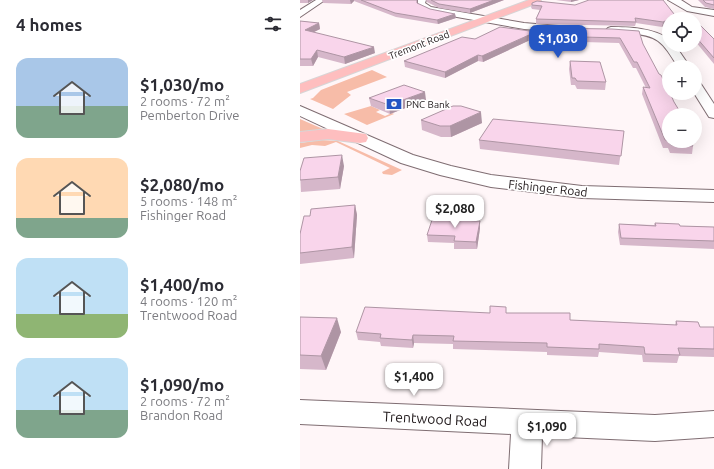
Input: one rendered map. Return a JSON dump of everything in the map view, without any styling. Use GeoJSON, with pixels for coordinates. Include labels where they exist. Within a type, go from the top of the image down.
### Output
{"type":"FeatureCollection","features":[{"type":"Feature","properties":{"kind":"main road","name":"Tremont Road"},"geometry":{"type":"LineString","coordinates":[[300,89],[538,1]]}},
{"type":"Feature","properties":{"kind":"main road","name":"Fishinger Road"},"geometry":{"type":"LineString","coordinates":[[300,110],[406,158],[447,171],[491,181],[582,192],[714,196]]}},
{"type":"Feature","properties":{"kind":"main road"},"geometry":{"type":"LineString","coordinates":[[300,137],[328,134],[360,138]]}},
{"type":"Feature","properties":{"kind":"street"},"geometry":{"type":"LineString","coordinates":[[300,14],[321,0]]}},
{"type":"Feature","properties":{"kind":"street"},"geometry":{"type":"LineString","coordinates":[[422,0],[421,4],[429,9],[538,28],[569,30]]}},
{"type":"Feature","properties":{"kind":"street"},"geometry":{"type":"LineString","coordinates":[[679,1],[690,9],[714,13]]}},
{"type":"Feature","properties":{"kind":"street"},"geometry":{"type":"LineString","coordinates":[[602,30],[644,33],[662,38]]}},
{"type":"Feature","properties":{"kind":"street"},"geometry":{"type":"LineString","coordinates":[[702,95],[714,114]]}},
{"type":"Feature","properties":{"kind":"street","name":"Trentwood Road"},"geometry":{"type":"LineString","coordinates":[[300,412],[655,428],[714,424]]}},
{"type":"Feature","properties":{"kind":"street"},"geometry":{"type":"LineString","coordinates":[[525,469],[527,423]]}},
{"type":"Feature","properties":{"kind":"shaded area"},"geometry":{"type":"Polygon","coordinates":[[[372,70],[387,77],[347,92],[351,95],[333,109],[310,99],[321,90],[372,70]]]}},
{"type":"Feature","properties":{"kind":"shaded area"},"geometry":{"type":"Polygon","coordinates":[[[371,106],[380,110],[376,112],[385,116],[392,113],[394,114],[367,125],[344,114],[371,106]]]}},
{"type":"Feature","properties":{"kind":"shaded area"},"geometry":{"type":"Polygon","coordinates":[[[300,119],[323,129],[324,130],[300,135],[300,119]]]}},
{"type":"Feature","properties":{"kind":"shaded area"},"geometry":{"type":"Polygon","coordinates":[[[321,140],[338,141],[402,170],[392,175],[383,174],[382,172],[390,168],[336,142],[325,146],[312,145],[300,148],[300,143],[321,140]]]}},
{"type":"Feature","properties":{"kind":"building"},"geometry":{"type":"Polygon","coordinates":[[[361,0],[417,0],[417,3],[430,9],[455,14],[437,20],[395,13],[361,0]]]}},
{"type":"Feature","properties":{"kind":"building"},"geometry":{"type":"Polygon","coordinates":[[[431,0],[494,0],[470,9],[439,4],[431,0]]]}},
{"type":"Feature","properties":{"kind":"building"},"geometry":{"type":"Polygon","coordinates":[[[589,0],[663,0],[672,12],[662,12],[662,22],[635,18],[636,22],[536,19],[542,6],[532,5],[532,3],[537,1],[575,5],[589,0]]]}},
{"type":"Feature","properties":{"kind":"building"},"geometry":{"type":"Polygon","coordinates":[[[703,0],[714,0],[714,5],[706,3],[703,0]]]}},
{"type":"Feature","properties":{"kind":"building"},"geometry":{"type":"Polygon","coordinates":[[[300,21],[319,23],[305,30],[374,47],[344,57],[317,50],[311,59],[300,59],[300,21]]]}},
{"type":"Feature","properties":{"kind":"building"},"geometry":{"type":"Polygon","coordinates":[[[533,26],[544,28],[639,31],[643,44],[662,77],[662,100],[673,100],[678,108],[662,108],[662,133],[643,87],[650,88],[637,62],[634,62],[620,38],[547,36],[546,38],[529,35],[482,56],[478,55],[445,72],[404,61],[462,37],[475,39],[500,27],[530,31],[533,26]]]}},
{"type":"Feature","properties":{"kind":"building"},"geometry":{"type":"Polygon","coordinates":[[[702,27],[714,39],[714,58],[702,44],[702,27]]]}},
{"type":"Feature","properties":{"kind":"building"},"geometry":{"type":"Polygon","coordinates":[[[570,61],[600,62],[606,82],[577,81],[575,78],[572,78],[570,61]]]}},
{"type":"Feature","properties":{"kind":"building"},"geometry":{"type":"Polygon","coordinates":[[[404,85],[425,92],[389,105],[369,98],[404,85]]]}},
{"type":"Feature","properties":{"kind":"building"},"geometry":{"type":"Polygon","coordinates":[[[453,106],[461,106],[481,112],[450,126],[440,126],[421,120],[453,106]]]}},
{"type":"Feature","properties":{"kind":"building"},"geometry":{"type":"Polygon","coordinates":[[[493,119],[624,131],[621,156],[479,140],[493,119]]]}},
{"type":"Feature","properties":{"kind":"building"},"geometry":{"type":"Polygon","coordinates":[[[342,155],[338,177],[300,180],[300,171],[304,158],[342,155]]]}},
{"type":"Feature","properties":{"kind":"building"},"geometry":{"type":"Polygon","coordinates":[[[355,205],[352,247],[300,253],[300,234],[304,216],[310,216],[311,209],[355,205]]]}},
{"type":"Feature","properties":{"kind":"building"},"geometry":{"type":"Polygon","coordinates":[[[433,217],[461,217],[460,220],[480,221],[476,242],[454,241],[455,236],[427,235],[433,217]]]}},
{"type":"Feature","properties":{"kind":"building"},"geometry":{"type":"Polygon","coordinates":[[[655,223],[679,224],[680,226],[714,227],[714,241],[621,238],[619,224],[656,226],[655,223]]]}},
{"type":"Feature","properties":{"kind":"building"},"geometry":{"type":"Polygon","coordinates":[[[490,306],[506,307],[506,313],[570,313],[570,320],[677,325],[676,321],[698,322],[700,327],[714,327],[714,349],[678,348],[680,355],[645,354],[644,347],[599,344],[599,349],[547,347],[547,343],[453,341],[454,336],[413,335],[412,340],[380,338],[381,334],[356,332],[365,307],[490,313],[490,306]]]}},
{"type":"Feature","properties":{"kind":"building"},"geometry":{"type":"Polygon","coordinates":[[[300,317],[337,318],[321,356],[300,355],[300,317]]]}},
{"type":"Feature","properties":{"kind":"place","name":"PNC Bank"},"geometry":{"type":"Point","coordinates":[394,104]}}]}
